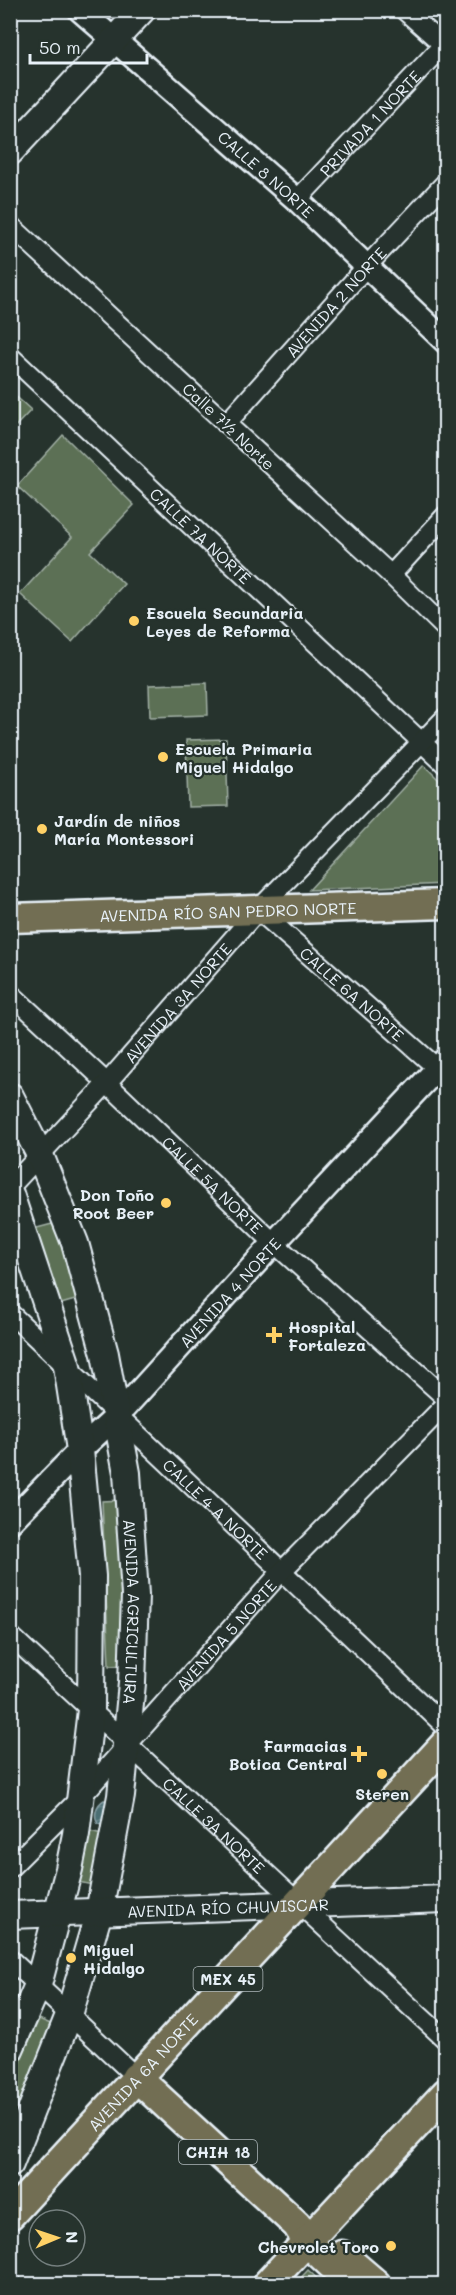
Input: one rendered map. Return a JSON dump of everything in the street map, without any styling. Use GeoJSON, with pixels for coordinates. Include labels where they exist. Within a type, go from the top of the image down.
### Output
{"type":"FeatureCollection","features":[{"type":"Feature","properties":{"kind":"main road"},"geometry":{"type":"LineString","coordinates":[[10,152],[142,10]]}},
{"type":"Feature","properties":{"kind":"main road","name":"AVENIDA RÍO SAN PEDRO NORTE"},"geometry":{"type":"LineString","coordinates":[[10,918],[446,904]]}},
{"type":"Feature","properties":{"kind":"main road","name":"AVENIDA AGRICULTURA"},"geometry":{"type":"LineString","coordinates":[[10,1096],[40,1155],[75,1243],[105,1354],[128,1473],[135,1595],[132,1683],[126,1743],[115,1834],[99,1911],[69,2015],[10,2164]]}},
{"type":"Feature","properties":{"kind":"main road"},"geometry":{"type":"LineString","coordinates":[[10,1194],[67,1366],[80,1450],[92,1575],[91,1710],[81,1797],[69,1869],[38,1985],[10,2049]]}},
{"type":"Feature","properties":{"kind":"main road","name":"AVENIDA 6A NORTE"},"geometry":{"type":"LineString","coordinates":[[10,2215],[446,1743]]}},
{"type":"Feature","properties":{"kind":"main road","name":"AVENIDA RÍO CHUVISCAR"},"geometry":{"type":"LineString","coordinates":[[10,1915],[446,1899]]}},
{"type":"Feature","properties":{"kind":"main road","name":"CHIH 18"},"geometry":{"type":"LineString","coordinates":[[136,2077],[308,2234],[376,2284]]}},
{"type":"Feature","properties":{"kind":"main road"},"geometry":{"type":"LineString","coordinates":[[267,2284],[308,2234],[446,2093]]}},
{"type":"Feature","properties":{"kind":"main road","name":"CHIH 18"},"geometry":{"type":"LineString","coordinates":[[308,2234],[352,2284]]}},
{"type":"Feature","properties":{"kind":"street","name":"CALLE 8 NORTE"},"geometry":{"type":"LineString","coordinates":[[80,10],[297,200],[446,342]]}},
{"type":"Feature","properties":{"kind":"street"},"geometry":{"type":"LineString","coordinates":[[404,10],[444,46]]}},
{"type":"Feature","properties":{"kind":"street","name":"PRIVADA 1 NORTE"},"geometry":{"type":"LineString","coordinates":[[297,200],[444,46]]}},
{"type":"Feature","properties":{"kind":"street","name":"AVENIDA 2 NORTE"},"geometry":{"type":"LineString","coordinates":[[226,424],[366,267],[446,182]]}},
{"type":"Feature","properties":{"kind":"street","name":"Calle 7½ Norte"},"geometry":{"type":"LineString","coordinates":[[10,225],[392,575],[446,629]]}},
{"type":"Feature","properties":{"kind":"street","name":"CALLE 7A NORTE"},"geometry":{"type":"LineString","coordinates":[[10,356],[446,765]]}},
{"type":"Feature","properties":{"kind":"street"},"geometry":{"type":"LineString","coordinates":[[392,575],[446,515]]}},
{"type":"Feature","properties":{"kind":"street","name":"AVENIDA 3A NORTE"},"geometry":{"type":"LineString","coordinates":[[10,1187],[107,1083],[258,910],[446,717]]}},
{"type":"Feature","properties":{"kind":"street","name":"CALLE 6A NORTE"},"geometry":{"type":"LineString","coordinates":[[258,910],[443,1068]]}},
{"type":"Feature","properties":{"kind":"street","name":"CALLE 5A NORTE"},"geometry":{"type":"LineString","coordinates":[[10,993],[274,1243],[446,1398]]}},
{"type":"Feature","properties":{"kind":"street","name":"AVENIDA 4 NORTE"},"geometry":{"type":"LineString","coordinates":[[10,1522],[80,1450],[117,1416],[274,1243],[443,1068]]}},
{"type":"Feature","properties":{"kind":"street","name":"CALLE 4 A NORTE"},"geometry":{"type":"LineString","coordinates":[[10,1313],[446,1727]]}},
{"type":"Feature","properties":{"kind":"street","name":"AVENIDA 5 NORTE"},"geometry":{"type":"LineString","coordinates":[[10,1868],[81,1797],[126,1743],[281,1572],[446,1404]]}},
{"type":"Feature","properties":{"kind":"street","name":"CALLE 3A NORTE"},"geometry":{"type":"LineString","coordinates":[[10,1635],[446,2040]]}},
{"type":"Feature","properties":{"kind":"street"},"geometry":{"type":"LineString","coordinates":[[10,1959],[136,2077]]}},
{"type":"Feature","properties":{"kind":"green space"},"geometry":{"type":"Polygon","coordinates":[[[10,391],[31,410],[11,431],[10,431],[10,391]]]}},
{"type":"Feature","properties":{"kind":"green space"},"geometry":{"type":"Polygon","coordinates":[[[63,435],[134,505],[90,552],[124,584],[72,642],[20,594],[72,537],[17,486],[63,435]]]}},
{"type":"Feature","properties":{"kind":"green space"},"geometry":{"type":"Polygon","coordinates":[[[207,683],[208,715],[150,717],[149,685],[207,683]]]}},
{"type":"Feature","properties":{"kind":"green space"},"geometry":{"type":"Polygon","coordinates":[[[226,739],[228,806],[188,807],[186,740],[226,739]]]}},
{"type":"Feature","properties":{"kind":"green space"},"geometry":{"type":"Polygon","coordinates":[[[424,765],[445,786],[445,884],[309,890],[424,765]]]}},
{"type":"Feature","properties":{"kind":"green space"},"geometry":{"type":"Polygon","coordinates":[[[60,1222],[89,1296],[54,1306],[33,1229],[60,1222]]]}},
{"type":"Feature","properties":{"kind":"green space"},"geometry":{"type":"Polygon","coordinates":[[[121,1500],[127,1665],[109,1666],[102,1501],[121,1500]]]}},
{"type":"Feature","properties":{"kind":"green space"},"geometry":{"type":"Polygon","coordinates":[[[90,1831],[110,1836],[98,1886],[78,1882],[90,1831]]]}},
{"type":"Feature","properties":{"kind":"green space"},"geometry":{"type":"Polygon","coordinates":[[[39,2019],[62,2029],[11,2143],[11,2082],[39,2019]]]}},
{"type":"Feature","properties":{"kind":"green space"},"geometry":{"type":"Polygon","coordinates":[[[308,2270],[323,2284],[295,2284],[308,2270]]]}},
{"type":"Feature","properties":{"kind":"water"},"geometry":{"type":"Polygon","coordinates":[[[104,1800],[108,1801],[104,1826],[96,1821],[96,1810],[104,1800]]]}},
{"type":"Feature","properties":{"kind":"place","name":"Escuela Secundaria Leyes de Reforma"},"geometry":{"type":"Point","coordinates":[134,621]}},
{"type":"Feature","properties":{"kind":"place","name":"Escuela Primaria Miguel Hidalgo"},"geometry":{"type":"Point","coordinates":[163,757]}},
{"type":"Feature","properties":{"kind":"place","name":"Jardín de niños María Montessori"},"geometry":{"type":"Point","coordinates":[42,829]}},
{"type":"Feature","properties":{"kind":"place","name":"Don Toño Root Beer"},"geometry":{"type":"Point","coordinates":[166,1203]}},
{"type":"Feature","properties":{"kind":"place","name":"Hospital Fortaleza"},"geometry":{"type":"Point","coordinates":[274,1335]}},
{"type":"Feature","properties":{"kind":"place","name":"Farmacias Botica Central"},"geometry":{"type":"Point","coordinates":[359,1754]}},
{"type":"Feature","properties":{"kind":"place","name":"Steren"},"geometry":{"type":"Point","coordinates":[382,1774]}},
{"type":"Feature","properties":{"kind":"place","name":"Miguel Hidalgo"},"geometry":{"type":"Point","coordinates":[71,1958]}},
{"type":"Feature","properties":{"kind":"place","name":"Chevrolet Toro"},"geometry":{"type":"Point","coordinates":[391,2246]}}]}
